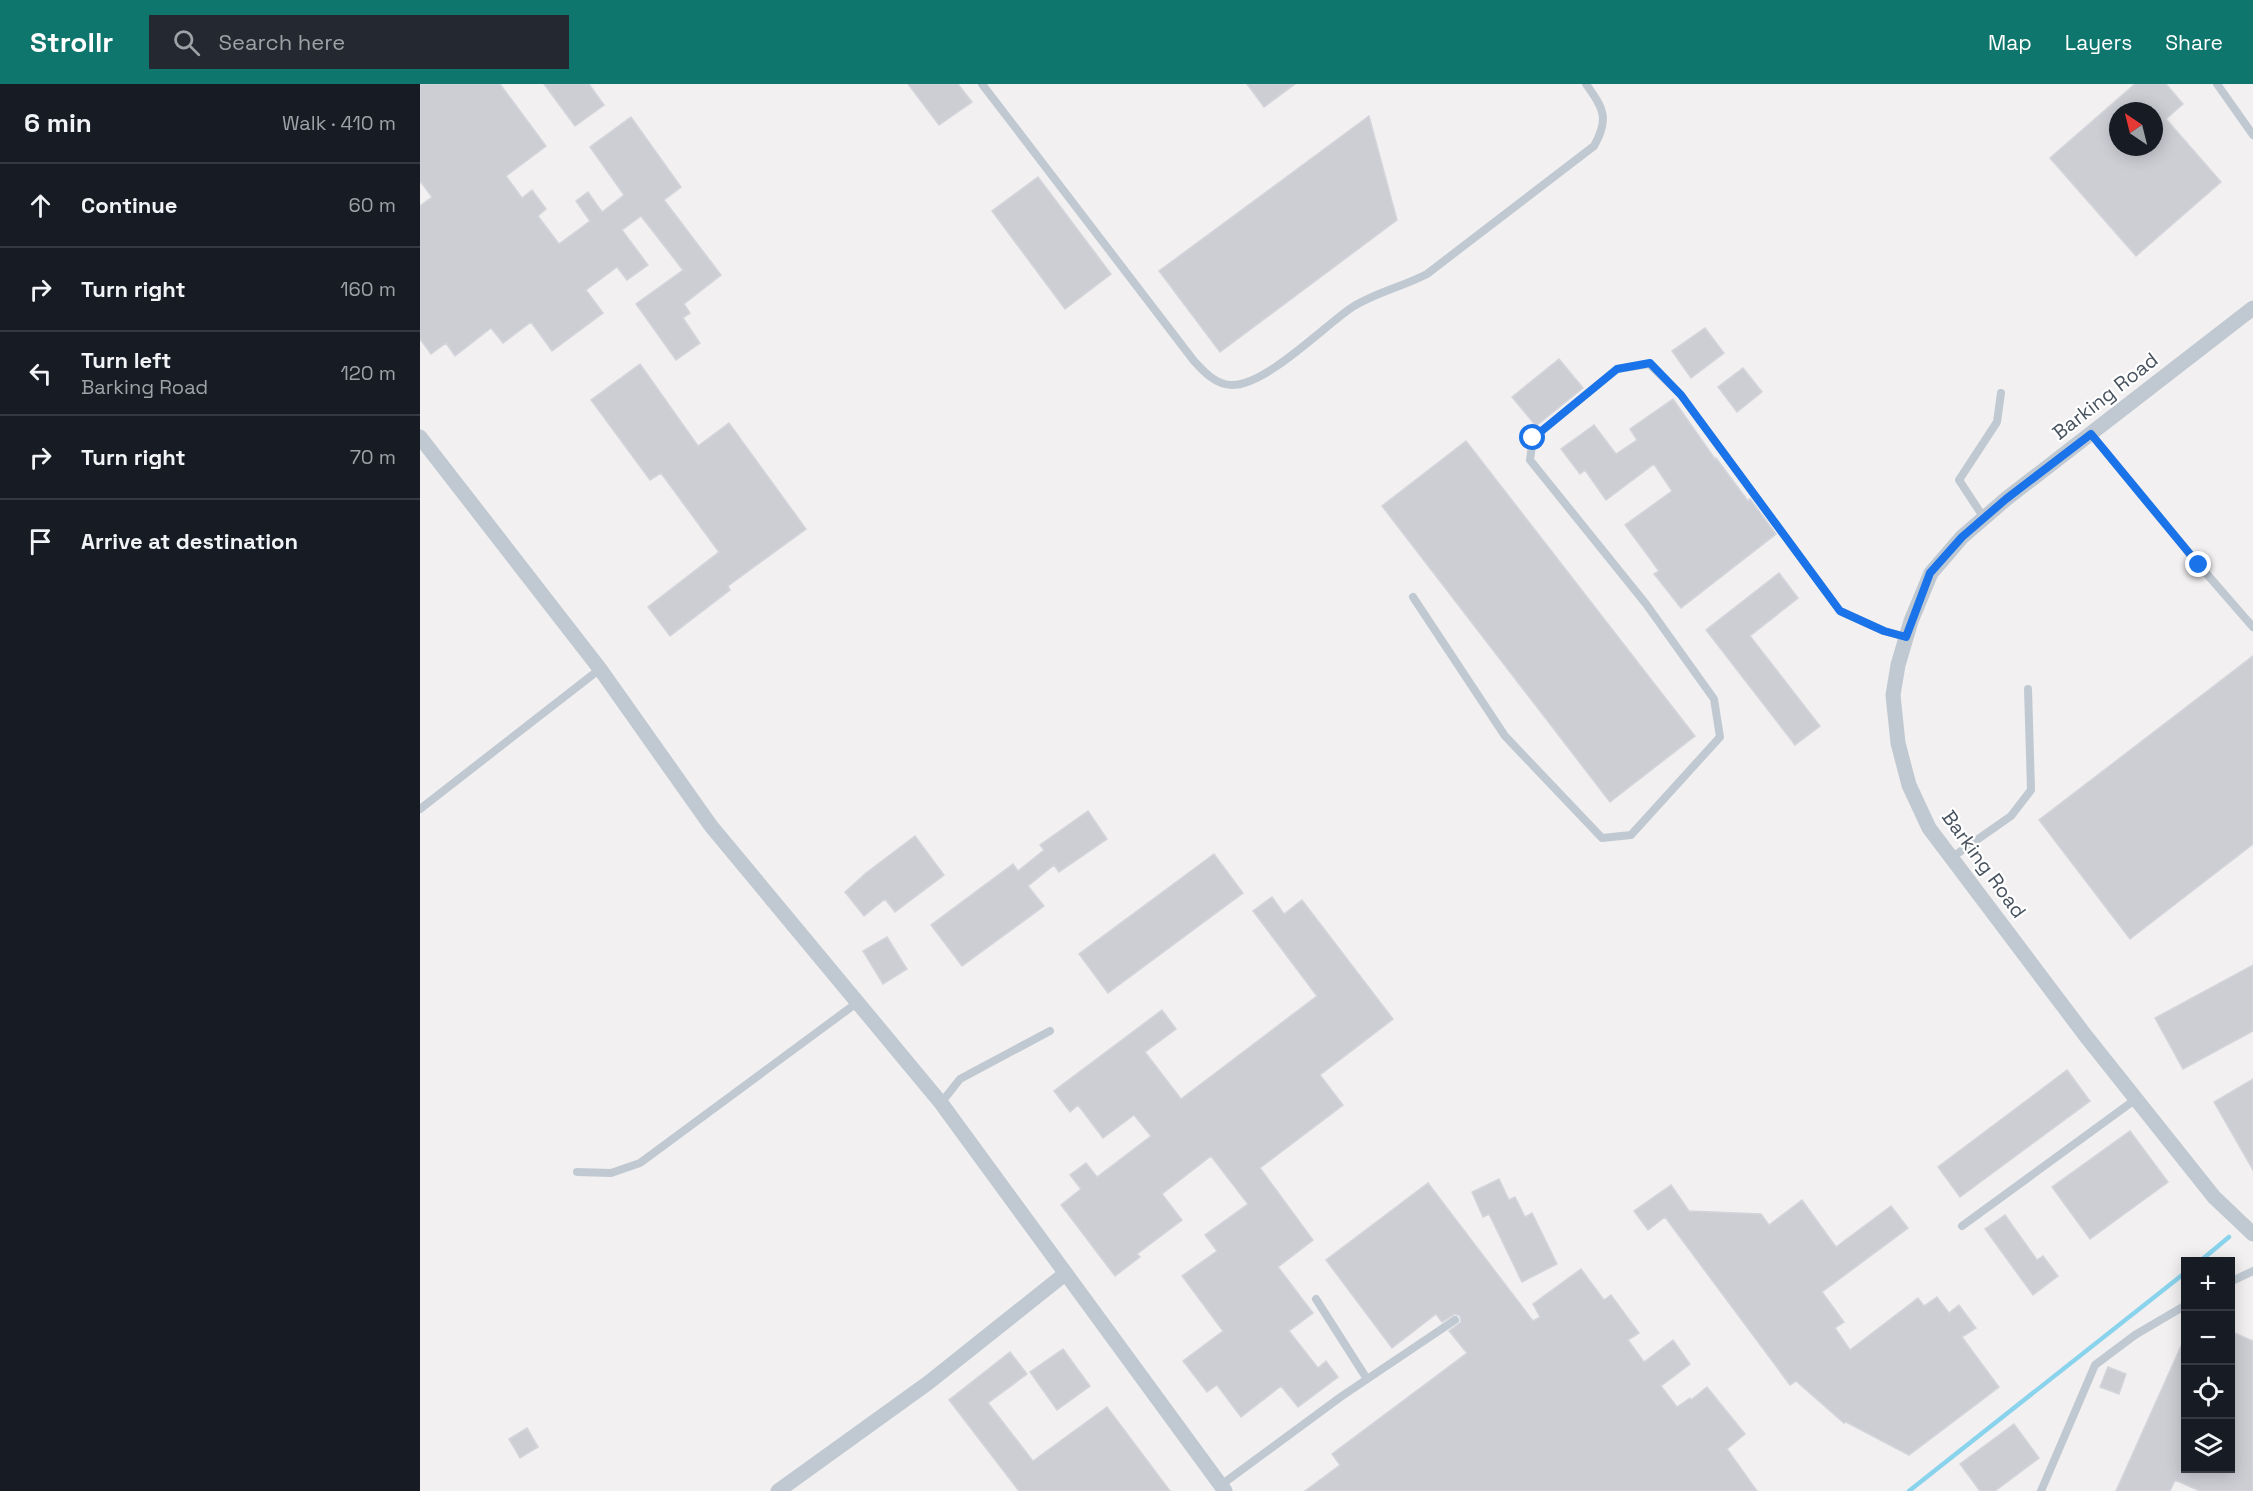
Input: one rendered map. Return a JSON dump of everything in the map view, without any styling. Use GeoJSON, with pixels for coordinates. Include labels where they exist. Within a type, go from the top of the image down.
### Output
{"type":"FeatureCollection","features":[{"type":"Feature","properties":{"kind":"street","name":"Barking Road"},"geometry":{"type":"LineString","coordinates":[[2253,308],[1962,537],[1930,573],[1906,637],[1893,695],[1898,743],[1909,785],[1929,828],[2136,1099],[2214,1197],[2253,1234]]}},
{"type":"Feature","properties":{"kind":"street"},"geometry":{"type":"LineString","coordinates":[[423,448],[600,669],[711,826],[941,1103],[1223,1488]]}},
{"type":"Feature","properties":{"kind":"street"},"geometry":{"type":"LineString","coordinates":[[778,1491],[928,1383],[1065,1274]]}},
{"type":"Feature","properties":{"kind":"lane"},"geometry":{"type":"LineString","coordinates":[[982,84],[1194,361],[1205,374],[1230,386],[1244,383],[1266,373],[1366,299],[1427,274],[1594,146],[1604,125],[1604,115],[1600,103],[1586,84]]}},
{"type":"Feature","properties":{"kind":"lane"},"geometry":{"type":"LineString","coordinates":[[2217,84],[2253,135]]}},
{"type":"Feature","properties":{"kind":"lane"},"geometry":{"type":"LineString","coordinates":[[1413,597],[1505,736],[1602,838],[1631,835],[1720,737],[1714,699],[1646,604],[1530,460],[1533,438],[1617,369],[1650,363],[1681,395],[1840,611],[1884,631],[1906,637]]}},
{"type":"Feature","properties":{"kind":"lane"},"geometry":{"type":"LineString","coordinates":[[1984,518],[1959,480],[1997,422],[2001,393]]}},
{"type":"Feature","properties":{"kind":"lane"},"geometry":{"type":"LineString","coordinates":[[2091,434],[2253,627]]}},
{"type":"Feature","properties":{"kind":"lane"},"geometry":{"type":"LineString","coordinates":[[420,809],[600,669]]}},
{"type":"Feature","properties":{"kind":"lane"},"geometry":{"type":"LineString","coordinates":[[1951,858],[2012,816],[2031,790],[2028,690]]}},
{"type":"Feature","properties":{"kind":"lane"},"geometry":{"type":"LineString","coordinates":[[577,1172],[611,1173],[640,1163],[858,1002]]}},
{"type":"Feature","properties":{"kind":"lane"},"geometry":{"type":"LineString","coordinates":[[941,1103],[960,1078],[1050,1031]]}},
{"type":"Feature","properties":{"kind":"lane"},"geometry":{"type":"LineString","coordinates":[[1962,1226],[2136,1099]]}},
{"type":"Feature","properties":{"kind":"lane"},"geometry":{"type":"LineString","coordinates":[[2235,1280],[2253,1271]]}},
{"type":"Feature","properties":{"kind":"lane"},"geometry":{"type":"LineString","coordinates":[[1316,1299],[1367,1379]]}},
{"type":"Feature","properties":{"kind":"lane"},"geometry":{"type":"LineString","coordinates":[[2041,1491],[2095,1365],[2135,1335],[2181,1308]]}},
{"type":"Feature","properties":{"kind":"lane"},"geometry":{"type":"LineString","coordinates":[[1223,1488],[1367,1379],[1455,1320]]}},
{"type":"Feature","properties":{"kind":"building"},"geometry":{"type":"Polygon","coordinates":[[[420,84],[500,84],[546,146],[506,176],[522,198],[532,190],[546,209],[538,216],[559,244],[590,221],[576,201],[588,192],[602,212],[624,195],[590,147],[631,117],[681,187],[664,200],[721,275],[684,304],[690,313],[683,318],[700,343],[676,360],[636,304],[683,270],[641,216],[622,230],[648,265],[627,280],[617,267],[586,290],[603,313],[552,351],[531,322],[503,343],[491,328],[455,356],[446,343],[431,354],[420,339],[420,206],[432,197],[420,181],[420,84]]]}},
{"type":"Feature","properties":{"kind":"building"},"geometry":{"type":"Polygon","coordinates":[[[544,84],[589,84],[604,105],[575,126],[544,84]]]}},
{"type":"Feature","properties":{"kind":"building"},"geometry":{"type":"Polygon","coordinates":[[[908,84],[958,84],[972,102],[939,125],[908,84]]]}},
{"type":"Feature","properties":{"kind":"building"},"geometry":{"type":"Polygon","coordinates":[[[1247,84],[1295,84],[1264,107],[1247,84]]]}},
{"type":"Feature","properties":{"kind":"building"},"geometry":{"type":"Polygon","coordinates":[[[2135,84],[2166,84],[2183,104],[2166,119],[2221,182],[2136,256],[2050,158],[2109,107],[2109,156],[2163,156],[2163,102],[2114,102],[2135,84]]]}},
{"type":"Feature","properties":{"kind":"building"},"geometry":{"type":"Polygon","coordinates":[[[1369,116],[1397,220],[1220,352],[1159,271],[1369,116]]]}},
{"type":"Feature","properties":{"kind":"building"},"geometry":{"type":"Polygon","coordinates":[[[1038,177],[1111,274],[1065,309],[992,211],[1038,177]]]}},
{"type":"Feature","properties":{"kind":"building"},"geometry":{"type":"Polygon","coordinates":[[[1705,328],[1724,353],[1691,378],[1672,351],[1705,328]]]}},
{"type":"Feature","properties":{"kind":"building"},"geometry":{"type":"Polygon","coordinates":[[[1559,359],[1583,388],[1536,426],[1512,397],[1559,359]]]}},
{"type":"Feature","properties":{"kind":"building"},"geometry":{"type":"Polygon","coordinates":[[[640,364],[698,446],[729,423],[806,529],[728,586],[730,590],[670,636],[648,607],[719,552],[661,473],[650,480],[591,400],[640,364]]]}},
{"type":"Feature","properties":{"kind":"building"},"geometry":{"type":"Polygon","coordinates":[[[1743,368],[1762,392],[1737,412],[1718,387],[1743,368]]]}},
{"type":"Feature","properties":{"kind":"building"},"geometry":{"type":"Polygon","coordinates":[[[1673,399],[1715,459],[1748,501],[1750,499],[1776,534],[1681,608],[1654,574],[1659,571],[1625,525],[1672,491],[1654,464],[1606,500],[1585,470],[1580,474],[1561,449],[1594,425],[1616,454],[1637,440],[1630,429],[1673,399]]]}},
{"type":"Feature","properties":{"kind":"building"},"geometry":{"type":"Polygon","coordinates":[[[1466,441],[1695,736],[1610,802],[1382,506],[1466,441]]]}},
{"type":"Feature","properties":{"kind":"building"},"geometry":{"type":"Polygon","coordinates":[[[1779,573],[1798,598],[1750,636],[1820,726],[1795,745],[1706,630],[1779,573]]]}},
{"type":"Feature","properties":{"kind":"building"},"geometry":{"type":"Polygon","coordinates":[[[2253,656],[2253,844],[2130,939],[2039,820],[2253,656]]]}},
{"type":"Feature","properties":{"kind":"building"},"geometry":{"type":"Polygon","coordinates":[[[1088,811],[1107,839],[1059,872],[1054,865],[1028,886],[1044,906],[962,966],[931,925],[1013,864],[1018,871],[1044,850],[1040,845],[1088,811]]]}},
{"type":"Feature","properties":{"kind":"building"},"geometry":{"type":"Polygon","coordinates":[[[915,836],[944,875],[895,912],[885,899],[864,916],[845,892],[915,836]]]}},
{"type":"Feature","properties":{"kind":"building"},"geometry":{"type":"Polygon","coordinates":[[[1214,854],[1243,893],[1108,993],[1079,954],[1214,854]]]}},
{"type":"Feature","properties":{"kind":"building"},"geometry":{"type":"Polygon","coordinates":[[[1272,897],[1284,914],[1302,900],[1393,1019],[1320,1075],[1343,1105],[1260,1168],[1313,1240],[1278,1267],[1313,1313],[1289,1331],[1318,1368],[1326,1361],[1338,1377],[1298,1407],[1281,1386],[1241,1417],[1217,1385],[1207,1392],[1183,1361],[1223,1331],[1182,1276],[1217,1251],[1205,1235],[1248,1204],[1211,1156],[1162,1194],[1182,1220],[1137,1254],[1140,1257],[1115,1276],[1061,1205],[1081,1189],[1070,1175],[1086,1163],[1097,1177],[1151,1136],[1134,1115],[1103,1138],[1078,1105],[1070,1112],[1054,1091],[1162,1010],[1176,1029],[1145,1052],[1181,1099],[1317,996],[1253,911],[1272,897]]]}},
{"type":"Feature","properties":{"kind":"building"},"geometry":{"type":"Polygon","coordinates":[[[887,937],[907,969],[883,984],[863,951],[887,937]]]}},
{"type":"Feature","properties":{"kind":"building"},"geometry":{"type":"Polygon","coordinates":[[[2253,965],[2253,1031],[2183,1069],[2155,1018],[2253,965]]]}},
{"type":"Feature","properties":{"kind":"building"},"geometry":{"type":"Polygon","coordinates":[[[2067,1070],[2090,1101],[1960,1197],[1938,1167],[2067,1070]]]}},
{"type":"Feature","properties":{"kind":"building"},"geometry":{"type":"Polygon","coordinates":[[[2253,1079],[2253,1170],[2214,1102],[2253,1079]]]}},
{"type":"Feature","properties":{"kind":"building"},"geometry":{"type":"Polygon","coordinates":[[[2130,1131],[2168,1182],[2090,1239],[2052,1187],[2130,1131]]]}},
{"type":"Feature","properties":{"kind":"building"},"geometry":{"type":"Polygon","coordinates":[[[1499,1179],[1509,1200],[1515,1197],[1525,1217],[1532,1213],[1557,1264],[1522,1282],[1489,1214],[1483,1217],[1472,1192],[1499,1179]]]}},
{"type":"Feature","properties":{"kind":"building"},"geometry":{"type":"Polygon","coordinates":[[[1428,1183],[1533,1321],[1540,1317],[1533,1304],[1581,1269],[1604,1300],[1611,1295],[1639,1333],[1628,1340],[1644,1362],[1673,1340],[1690,1364],[1661,1386],[1677,1407],[1690,1398],[1691,1400],[1707,1387],[1745,1434],[1727,1449],[1757,1491],[1305,1491],[1340,1465],[1332,1454],[1467,1353],[1449,1331],[1461,1322],[1460,1316],[1455,1314],[1442,1322],[1436,1314],[1392,1348],[1326,1260],[1428,1183]]]}},
{"type":"Feature","properties":{"kind":"building"},"geometry":{"type":"Polygon","coordinates":[[[1671,1185],[1689,1211],[1761,1214],[1769,1225],[1802,1200],[1836,1247],[1891,1206],[1908,1228],[1822,1292],[1844,1322],[1835,1328],[1850,1350],[1918,1298],[1924,1306],[1937,1297],[1949,1313],[1959,1305],[1976,1328],[1962,1337],[1999,1387],[1909,1455],[1844,1423],[1796,1381],[1790,1385],[1665,1217],[1648,1230],[1634,1211],[1671,1185]]]}},
{"type":"Feature","properties":{"kind":"building"},"geometry":{"type":"Polygon","coordinates":[[[2005,1215],[2037,1260],[2043,1256],[2058,1276],[2033,1295],[1985,1229],[2005,1215]]]}},
{"type":"Feature","properties":{"kind":"building"},"geometry":{"type":"Polygon","coordinates":[[[2235,1333],[2253,1341],[2253,1491],[2200,1491],[2175,1480],[2170,1491],[2116,1491],[2181,1346],[2181,1473],[2235,1473],[2235,1333]]]}},
{"type":"Feature","properties":{"kind":"building"},"geometry":{"type":"Polygon","coordinates":[[[1063,1349],[1090,1386],[1057,1410],[1030,1372],[1063,1349]]]}},
{"type":"Feature","properties":{"kind":"building"},"geometry":{"type":"Polygon","coordinates":[[[1010,1352],[1027,1374],[988,1403],[1033,1461],[1107,1407],[1170,1491],[1019,1491],[949,1400],[1010,1352]]]}},
{"type":"Feature","properties":{"kind":"building"},"geometry":{"type":"Polygon","coordinates":[[[2108,1367],[2126,1374],[2119,1394],[2100,1387],[2108,1367]]]}},
{"type":"Feature","properties":{"kind":"building"},"geometry":{"type":"Polygon","coordinates":[[[2014,1424],[2039,1458],[1995,1491],[1980,1491],[1960,1464],[2014,1424]]]}},
{"type":"Feature","properties":{"kind":"building"},"geometry":{"type":"Polygon","coordinates":[[[527,1428],[538,1447],[520,1458],[509,1439],[527,1428]]]}},
{"type":"Feature","properties":{"kind":"waterway"},"geometry":{"type":"LineString","coordinates":[[2205,1257],[2229,1237]]}},
{"type":"Feature","properties":{"kind":"waterway"},"geometry":{"type":"LineString","coordinates":[[1909,1491],[2181,1276]]}},
{"type":"Feature","properties":{"kind":"route"},"geometry":{"type":"LineString","coordinates":[[1533,438],[1617,369],[1650,363],[1681,395],[1840,611],[1884,631],[1906,637],[1930,573],[1962,537],[2006,499],[2091,434],[2199,565]]}}]}
